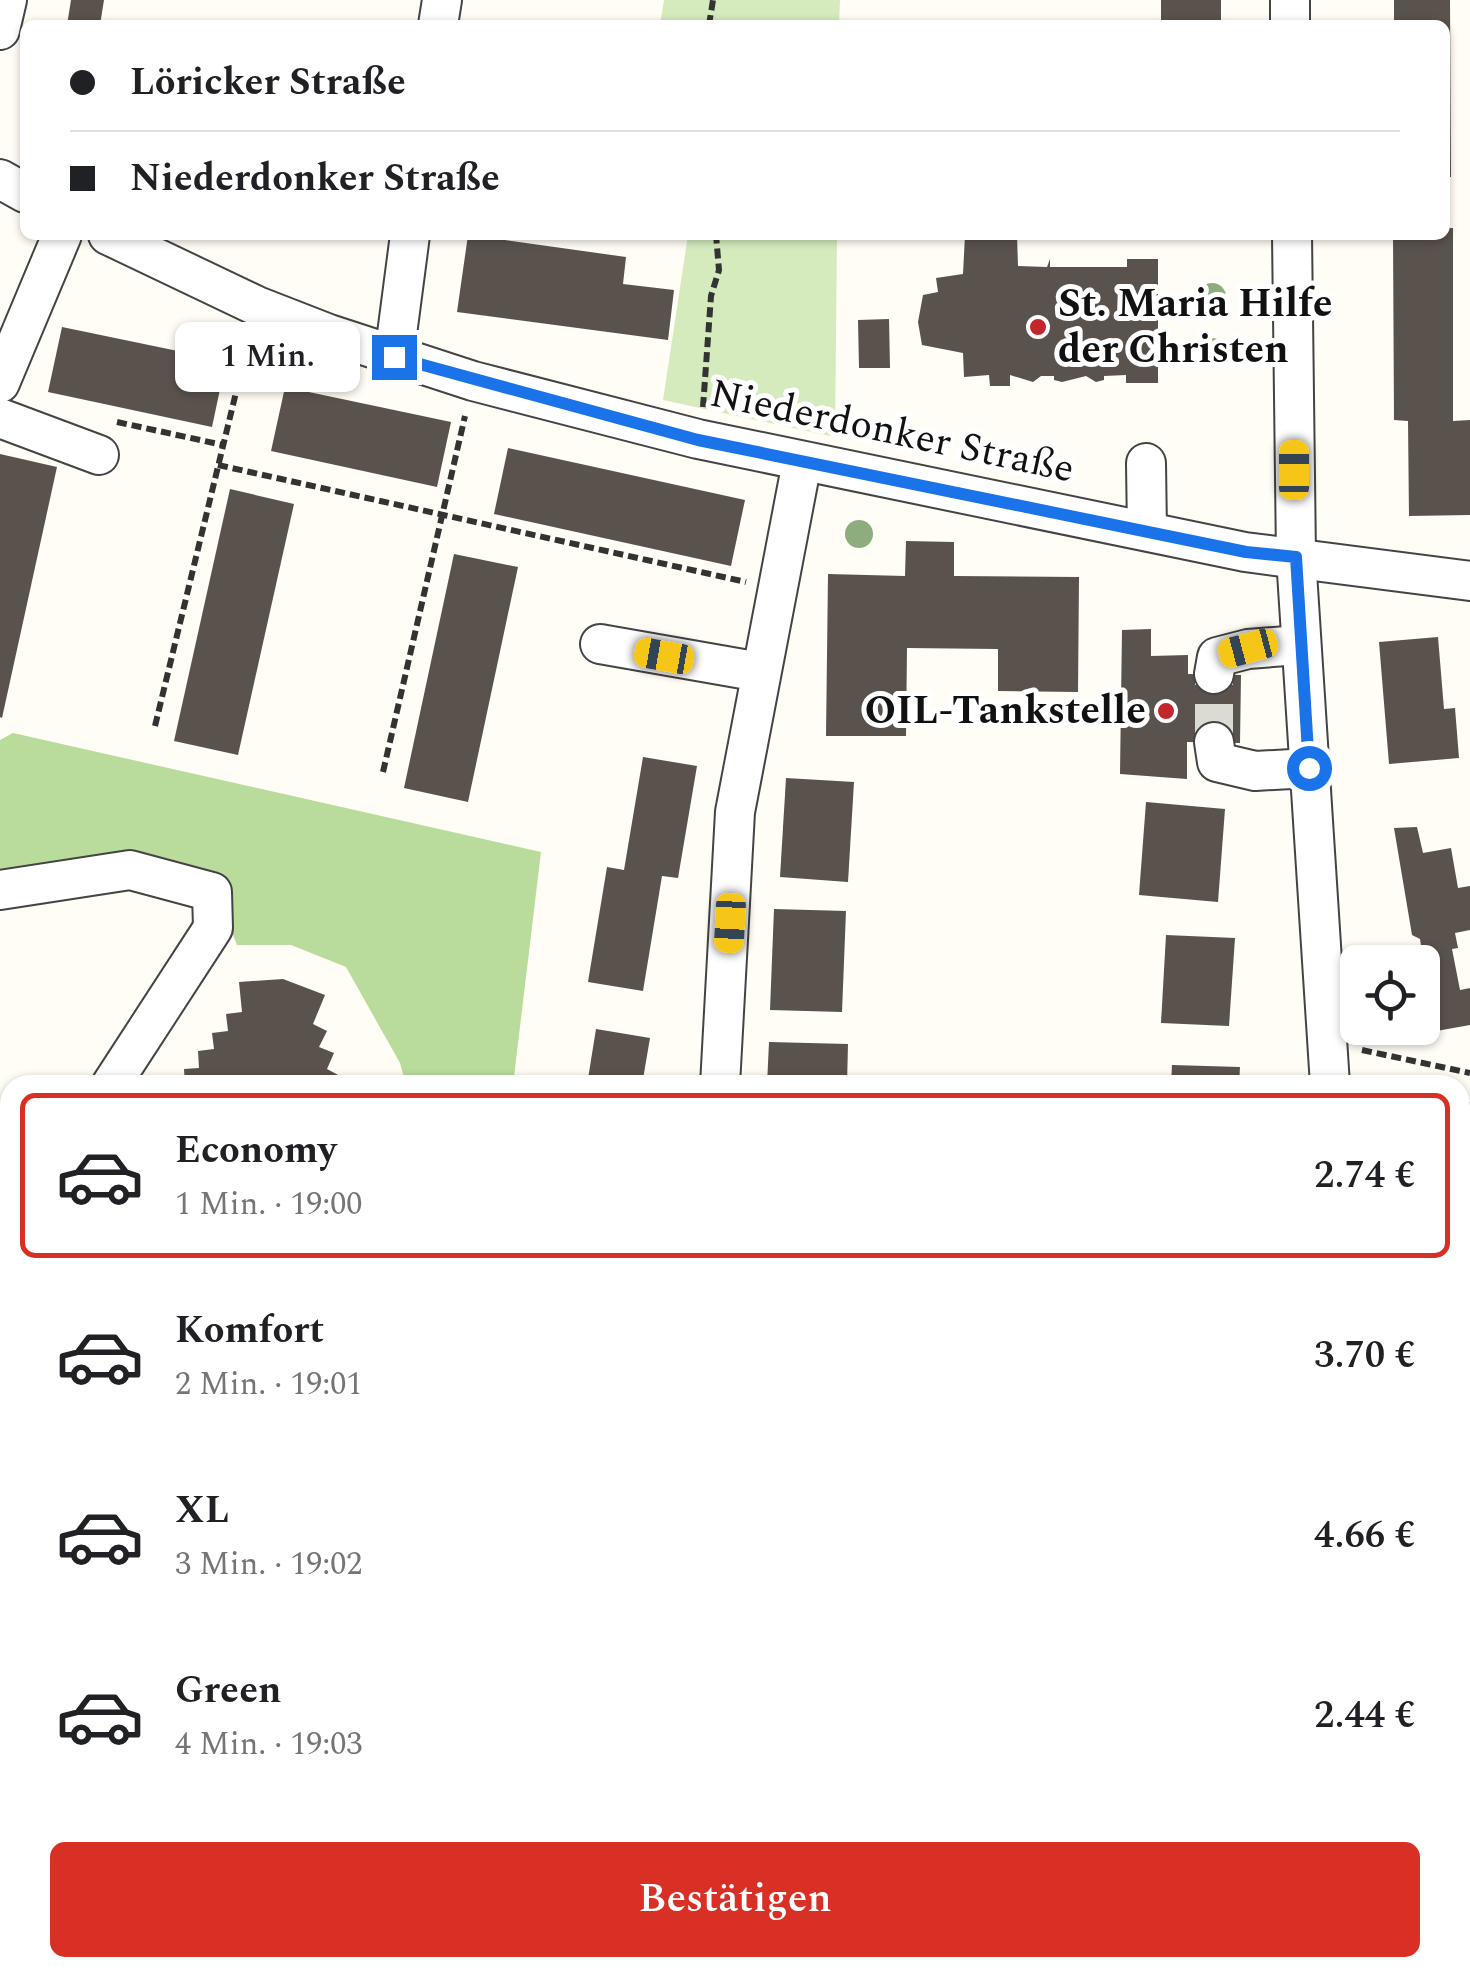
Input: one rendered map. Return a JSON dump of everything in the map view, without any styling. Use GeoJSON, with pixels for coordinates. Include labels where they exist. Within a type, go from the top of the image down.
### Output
{"type":"FeatureCollection","features":[{"type":"Feature","properties":{"kind":"street"},"geometry":{"type":"LineString","coordinates":[[0,30],[7,0]]}},
{"type":"Feature","properties":{"kind":"street"},"geometry":{"type":"LineString","coordinates":[[0,382],[60,240]]}},
{"type":"Feature","properties":{"kind":"street","name":"Niederdonker Straße"},"geometry":{"type":"LineString","coordinates":[[118,240],[256,306],[394,357],[698,440],[802,462],[1006,482],[1147,531],[1246,552],[1470,580]]}},
{"type":"Feature","properties":{"kind":"street"},"geometry":{"type":"LineString","coordinates":[[394,357],[409,240]]}},
{"type":"Feature","properties":{"kind":"street"},"geometry":{"type":"LineString","coordinates":[[1292,240],[1296,557],[1329,1075]]}},
{"type":"Feature","properties":{"kind":"street"},"geometry":{"type":"LineString","coordinates":[[0,418],[99,455]]}},
{"type":"Feature","properties":{"kind":"street"},"geometry":{"type":"LineString","coordinates":[[721,1075],[735,812],[802,462]]}},
{"type":"Feature","properties":{"kind":"street"},"geometry":{"type":"LineString","coordinates":[[1146,463],[1147,531]]}},
{"type":"Feature","properties":{"kind":"street"},"geometry":{"type":"LineString","coordinates":[[600,644],[760,672]]}},
{"type":"Feature","properties":{"kind":"street"},"geometry":{"type":"LineString","coordinates":[[1214,674],[1217,657],[1248,648],[1300,646]]}},
{"type":"Feature","properties":{"kind":"street"},"geometry":{"type":"LineString","coordinates":[[1214,742],[1217,762],[1256,771],[1309,768]]}},
{"type":"Feature","properties":{"kind":"street"},"geometry":{"type":"LineString","coordinates":[[0,890],[130,870],[212,892],[213,928],[117,1075]]}},
{"type":"Feature","properties":{"kind":"path"},"geometry":{"type":"LineString","coordinates":[[698,440],[707,384],[711,296],[719,270],[716,240]]}},
{"type":"Feature","properties":{"kind":"path"},"geometry":{"type":"LineString","coordinates":[[155,726],[256,306]]}},
{"type":"Feature","properties":{"kind":"path"},"geometry":{"type":"LineString","coordinates":[[383,772],[473,381]]}},
{"type":"Feature","properties":{"kind":"path"},"geometry":{"type":"LineString","coordinates":[[218,464],[695,574],[776,587]]}},
{"type":"Feature","properties":{"kind":"path"},"geometry":{"type":"LineString","coordinates":[[1327,1042],[1470,1073]]}},
{"type":"Feature","properties":{"kind":"green space"},"geometry":{"type":"Polygon","coordinates":[[[664,0],[840,0],[839,20],[661,20],[664,0]]]}},
{"type":"Feature","properties":{"kind":"green space"},"geometry":{"type":"Polygon","coordinates":[[[687,240],[837,240],[835,437],[663,400],[687,240]]]}},
{"type":"Feature","properties":{"kind":"green space"},"geometry":{"type":"Polygon","coordinates":[[[13,733],[541,852],[514,1075],[403,1075],[346,967],[291,945],[237,945],[213,885],[0,878],[0,740],[13,733]]]}},
{"type":"Feature","properties":{"kind":"building"},"geometry":{"type":"Polygon","coordinates":[[[71,0],[104,0],[101,20],[68,20],[71,0]]]}},
{"type":"Feature","properties":{"kind":"building"},"geometry":{"type":"Polygon","coordinates":[[[1161,0],[1221,0],[1221,20],[1161,20],[1161,0]]]}},
{"type":"Feature","properties":{"kind":"building"},"geometry":{"type":"Polygon","coordinates":[[[1394,0],[1450,0],[1451,177],[1450,20],[1394,20],[1394,0]]]}},
{"type":"Feature","properties":{"kind":"building"},"geometry":{"type":"Polygon","coordinates":[[[1453,228],[1453,421],[1470,420],[1470,515],[1409,516],[1408,421],[1394,420],[1393,240],[1450,240],[1453,228]]]}},
{"type":"Feature","properties":{"kind":"building"},"geometry":{"type":"Polygon","coordinates":[[[467,240],[504,240],[626,257],[623,284],[674,290],[668,340],[457,312],[467,240]]]}},
{"type":"Feature","properties":{"kind":"building","name":"St. Maria Hilfe der Christen"},"geometry":{"type":"Polygon","coordinates":[[[965,240],[1017,240],[1018,266],[1047,267],[1050,259],[1050,267],[1127,267],[1127,259],[1158,259],[1158,383],[1126,383],[1126,375],[1104,376],[1104,380],[1096,382],[1086,376],[1062,382],[1054,380],[1054,376],[1041,376],[1033,382],[1010,375],[1010,386],[990,386],[989,375],[964,377],[963,353],[922,345],[918,322],[923,295],[938,292],[936,278],[963,274],[965,240]]]}},
{"type":"Feature","properties":{"kind":"building"},"geometry":{"type":"Polygon","coordinates":[[[889,319],[890,368],[859,368],[858,320],[889,319]]]}},
{"type":"Feature","properties":{"kind":"building"},"geometry":{"type":"Polygon","coordinates":[[[62,327],[226,361],[212,427],[48,392],[62,327]]]}},
{"type":"Feature","properties":{"kind":"building"},"geometry":{"type":"Polygon","coordinates":[[[285,387],[451,422],[437,487],[271,451],[285,387]]]}},
{"type":"Feature","properties":{"kind":"building"},"geometry":{"type":"Polygon","coordinates":[[[508,448],[745,500],[731,566],[494,514],[508,448]]]}},
{"type":"Feature","properties":{"kind":"building"},"geometry":{"type":"Polygon","coordinates":[[[0,454],[57,467],[2,718],[0,717],[0,454]]]}},
{"type":"Feature","properties":{"kind":"building"},"geometry":{"type":"Polygon","coordinates":[[[230,489],[294,504],[238,755],[174,741],[230,489]]]}},
{"type":"Feature","properties":{"kind":"building"},"geometry":{"type":"Polygon","coordinates":[[[906,541],[954,542],[954,576],[1079,577],[1078,692],[998,691],[998,649],[907,648],[906,736],[826,736],[828,574],[905,576],[906,541]]]}},
{"type":"Feature","properties":{"kind":"building"},"geometry":{"type":"Polygon","coordinates":[[[454,554],[518,567],[468,802],[404,788],[454,554]]]}},
{"type":"Feature","properties":{"kind":"building"},"geometry":{"type":"Polygon","coordinates":[[[1151,629],[1151,656],[1188,655],[1188,674],[1241,675],[1240,743],[1187,742],[1187,779],[1120,774],[1122,630],[1151,629]]]}},
{"type":"Feature","properties":{"kind":"building"},"geometry":{"type":"Polygon","coordinates":[[[1438,637],[1444,709],[1455,708],[1459,758],[1389,764],[1379,642],[1438,637]]]}},
{"type":"Feature","properties":{"kind":"building"},"geometry":{"type":"Polygon","coordinates":[[[643,757],[697,766],[678,878],[662,876],[643,991],[588,982],[607,867],[624,870],[643,757]]]}},
{"type":"Feature","properties":{"kind":"building"},"geometry":{"type":"Polygon","coordinates":[[[786,778],[854,782],[848,882],[780,877],[786,778]]]}},
{"type":"Feature","properties":{"kind":"building"},"geometry":{"type":"Polygon","coordinates":[[[1146,802],[1225,809],[1218,902],[1139,895],[1146,802]]]}},
{"type":"Feature","properties":{"kind":"building"},"geometry":{"type":"Polygon","coordinates":[[[1417,827],[1423,853],[1451,848],[1458,888],[1470,886],[1470,930],[1455,933],[1458,948],[1452,949],[1460,990],[1470,988],[1470,1025],[1440,1030],[1440,945],[1421,945],[1420,939],[1412,935],[1394,828],[1417,827]]]}},
{"type":"Feature","properties":{"kind":"building"},"geometry":{"type":"Polygon","coordinates":[[[774,909],[846,911],[842,1012],[770,1010],[774,909]]]}},
{"type":"Feature","properties":{"kind":"building"},"geometry":{"type":"Polygon","coordinates":[[[1166,935],[1235,938],[1229,1026],[1161,1023],[1166,935]]]}},
{"type":"Feature","properties":{"kind":"building"},"geometry":{"type":"Polygon","coordinates":[[[283,979],[325,995],[313,1024],[327,1031],[319,1047],[334,1053],[327,1069],[338,1075],[184,1075],[184,1069],[199,1068],[198,1051],[214,1049],[212,1033],[228,1031],[226,1014],[242,1012],[239,982],[283,979]]]}},
{"type":"Feature","properties":{"kind":"building"},"geometry":{"type":"Polygon","coordinates":[[[596,1029],[650,1038],[644,1075],[589,1075],[596,1029]]]}},
{"type":"Feature","properties":{"kind":"building"},"geometry":{"type":"Polygon","coordinates":[[[769,1042],[848,1044],[847,1075],[767,1075],[769,1042]]]}},
{"type":"Feature","properties":{"kind":"building"},"geometry":{"type":"Polygon","coordinates":[[[1172,1065],[1240,1067],[1240,1075],[1172,1075],[1172,1065]]]}},
{"type":"Feature","properties":{"kind":"tunnel"},"geometry":{"type":"LineString","coordinates":[[1214,674],[1214,742]]}},
{"type":"Feature","properties":{"kind":"place","name":"St. Maria Hilfe der Christen"},"geometry":{"type":"Point","coordinates":[1038,327]}},
{"type":"Feature","properties":{"kind":"place","name":"OIL-Tankstelle"},"geometry":{"type":"Point","coordinates":[1166,711]}},
{"type":"Feature","properties":{"kind":"route"},"geometry":{"type":"LineString","coordinates":[[394,357],[698,440],[1246,552],[1296,557],[1309,768]]}}]}
